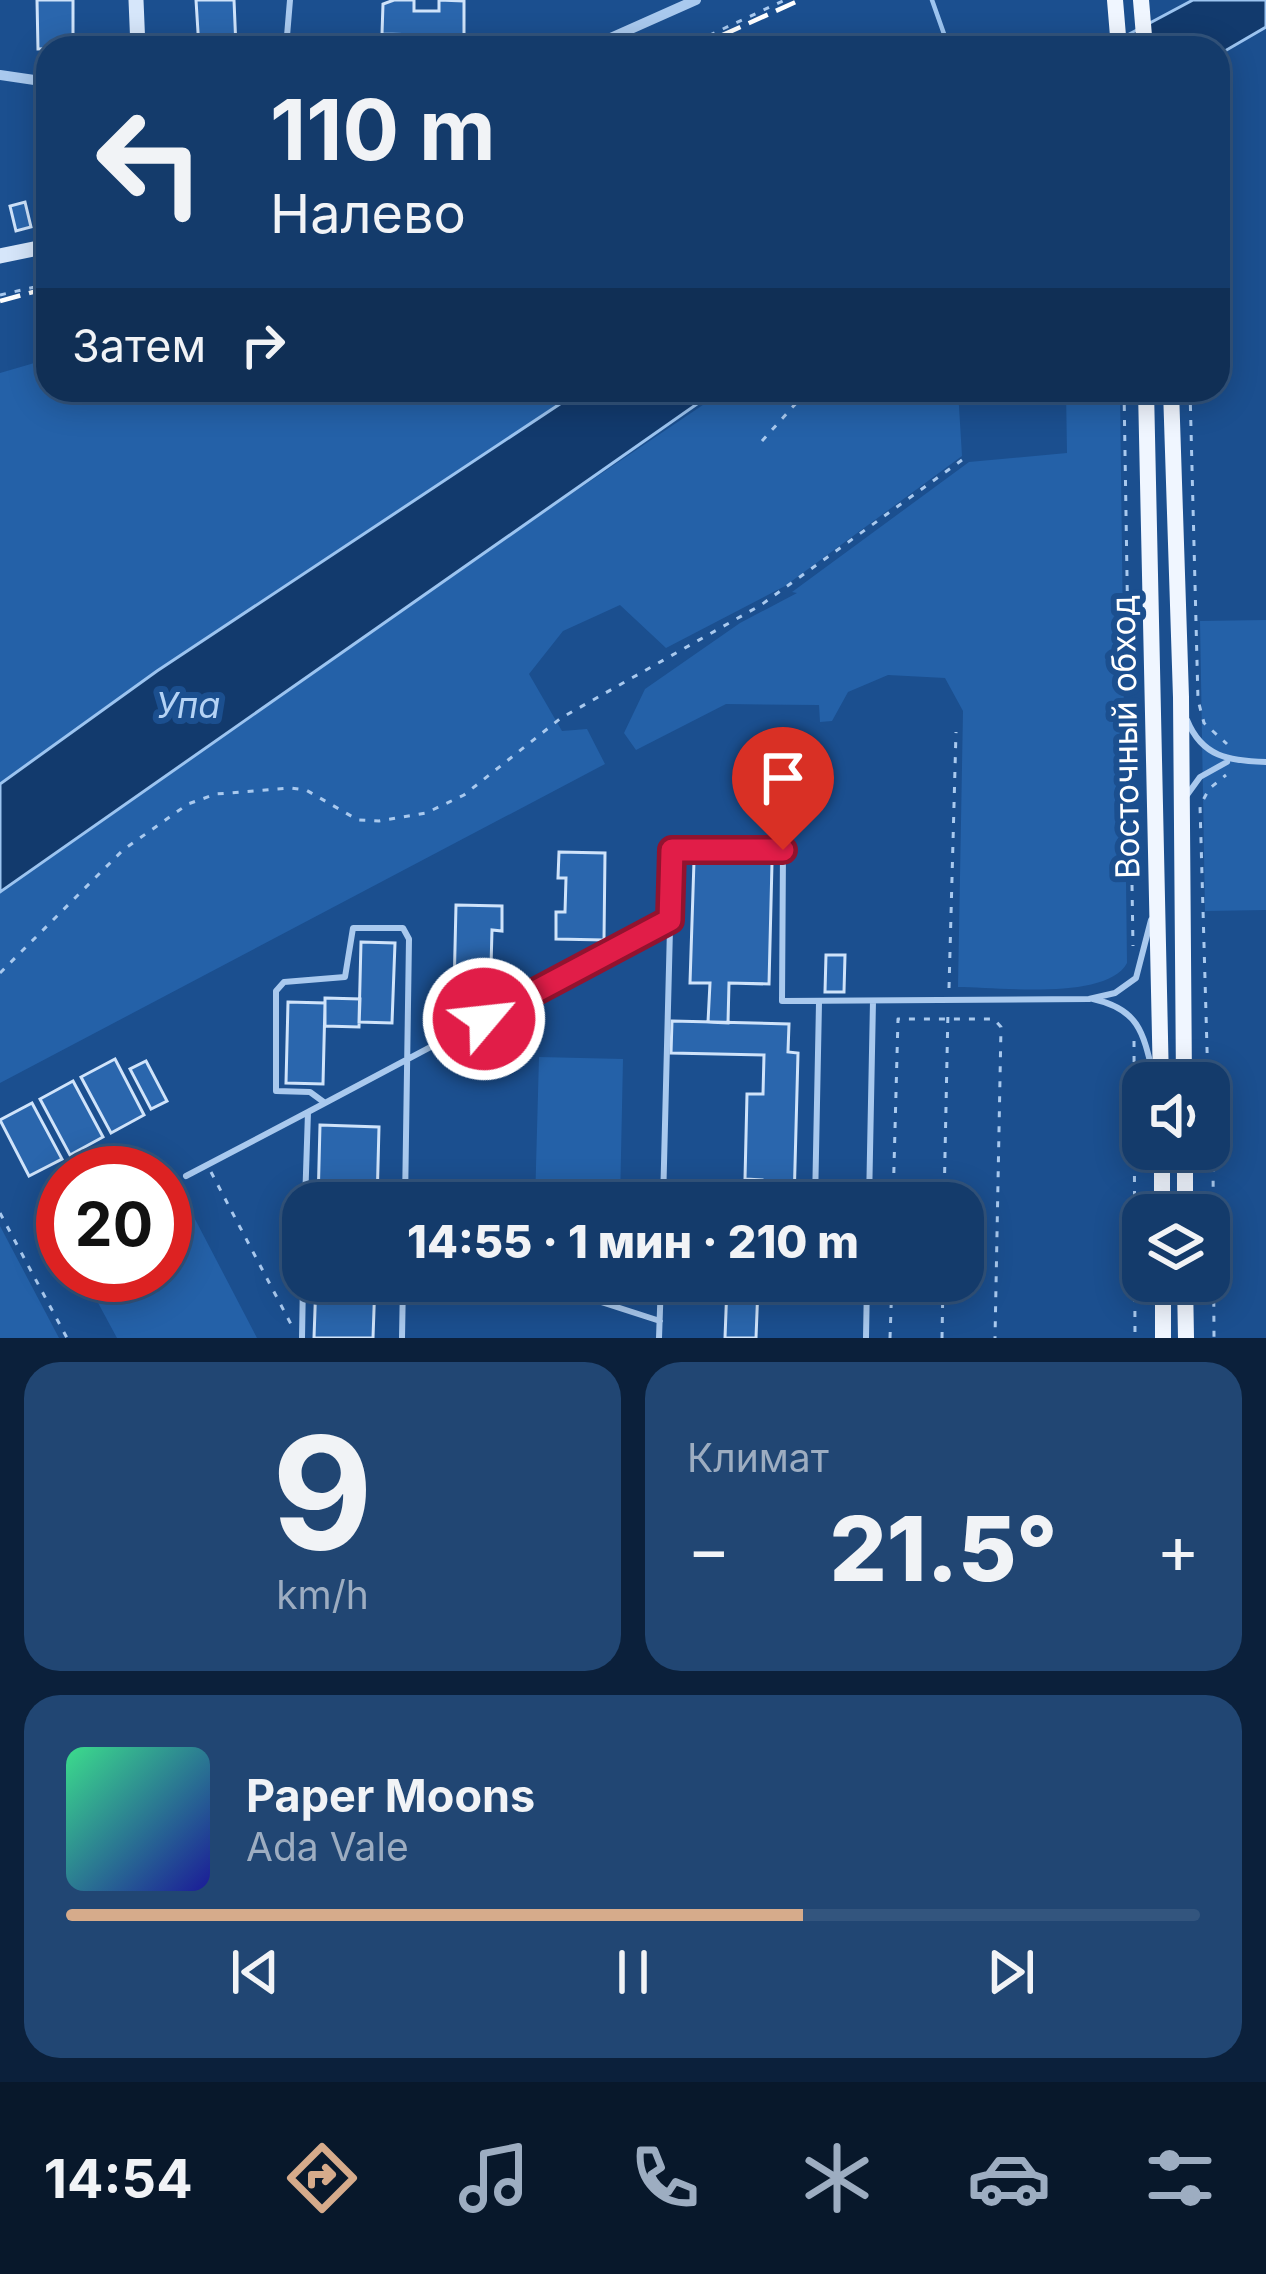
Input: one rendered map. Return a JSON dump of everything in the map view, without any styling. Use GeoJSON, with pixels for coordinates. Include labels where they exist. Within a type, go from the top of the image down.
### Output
{"type":"FeatureCollection","features":[{"type":"Feature","properties":{"kind":"main road"},"geometry":{"type":"LineString","coordinates":[[1114,0],[1118,36]]}},
{"type":"Feature","properties":{"kind":"main road"},"geometry":{"type":"LineString","coordinates":[[1141,0],[1144,36]]}},
{"type":"Feature","properties":{"kind":"main road","name":"Восточный обход"},"geometry":{"type":"LineString","coordinates":[[1146,402],[1158,1062]]}},
{"type":"Feature","properties":{"kind":"main road","name":"Восточный обход"},"geometry":{"type":"LineString","coordinates":[[1171,402],[1183,803],[1184,1062]]}},
{"type":"Feature","properties":{"kind":"main road"},"geometry":{"type":"LineString","coordinates":[[1163,1302],[1163,1338]]}},
{"type":"Feature","properties":{"kind":"main road"},"geometry":{"type":"LineString","coordinates":[[1185,1302],[1186,1338]]}},
{"type":"Feature","properties":{"kind":"street"},"geometry":{"type":"LineString","coordinates":[[136,0],[138,36]]}},
{"type":"Feature","properties":{"kind":"street"},"geometry":{"type":"LineString","coordinates":[[615,36],[696,0]]}},
{"type":"Feature","properties":{"kind":"street"},"geometry":{"type":"LineString","coordinates":[[3,79],[36,81]]}},
{"type":"Feature","properties":{"kind":"street"},"geometry":{"type":"LineString","coordinates":[[0,256],[36,248]]}},
{"type":"Feature","properties":{"kind":"lane"},"geometry":{"type":"LineString","coordinates":[[287,36],[290,0]]}},
{"type":"Feature","properties":{"kind":"lane","name":"Восточный обход"},"geometry":{"type":"LineString","coordinates":[[1181,698],[1197,740],[1228,761],[1192,785],[1183,803]]}},
{"type":"Feature","properties":{"kind":"lane"},"geometry":{"type":"LineString","coordinates":[[1228,761],[1266,762]]}},
{"type":"Feature","properties":{"kind":"lane"},"geometry":{"type":"LineString","coordinates":[[664,1182],[672,850],[783,850],[782,1001],[1089,998],[1115,993],[1136,978],[1158,874]]}},
{"type":"Feature","properties":{"kind":"lane"},"geometry":{"type":"LineString","coordinates":[[192,1173],[670,920]]}},
{"type":"Feature","properties":{"kind":"lane"},"geometry":{"type":"LineString","coordinates":[[325,1103],[310,1093],[276,1090],[276,991],[284,982],[345,977],[352,928],[407,931],[406,1182]]}},
{"type":"Feature","properties":{"kind":"lane"},"geometry":{"type":"LineString","coordinates":[[1089,998],[1115,1004],[1135,1017],[1151,1062]]}},
{"type":"Feature","properties":{"kind":"lane"},"geometry":{"type":"LineString","coordinates":[[869,1182],[873,1000]]}},
{"type":"Feature","properties":{"kind":"lane"},"geometry":{"type":"LineString","coordinates":[[815,1182],[819,1001]]}},
{"type":"Feature","properties":{"kind":"lane"},"geometry":{"type":"LineString","coordinates":[[306,1182],[308,1112]]}},
{"type":"Feature","properties":{"kind":"lane"},"geometry":{"type":"LineString","coordinates":[[302,1338],[303,1302]]}},
{"type":"Feature","properties":{"kind":"lane"},"geometry":{"type":"LineString","coordinates":[[402,1338],[403,1302]]}},
{"type":"Feature","properties":{"kind":"lane"},"geometry":{"type":"LineString","coordinates":[[601,1302],[660,1321]]}},
{"type":"Feature","properties":{"kind":"lane"},"geometry":{"type":"LineString","coordinates":[[659,1338],[660,1302]]}},
{"type":"Feature","properties":{"kind":"lane"},"geometry":{"type":"LineString","coordinates":[[866,1338],[867,1302]]}},
{"type":"Feature","properties":{"kind":"path"},"geometry":{"type":"LineString","coordinates":[[708,36],[785,0]]}},
{"type":"Feature","properties":{"kind":"path"},"geometry":{"type":"LineString","coordinates":[[0,295],[36,287]]}},
{"type":"Feature","properties":{"kind":"path"},"geometry":{"type":"LineString","coordinates":[[762,441],[797,402]]}},
{"type":"Feature","properties":{"kind":"path"},"geometry":{"type":"LineString","coordinates":[[1124,402],[1133,960]]}},
{"type":"Feature","properties":{"kind":"path"},"geometry":{"type":"LineString","coordinates":[[1190,402],[1198,700],[1204,723],[1227,744]]}},
{"type":"Feature","properties":{"kind":"path"},"geometry":{"type":"LineString","coordinates":[[0,974],[123,850],[188,804],[216,794],[290,788],[358,820],[426,813],[464,795],[561,718],[760,605],[962,460]]}},
{"type":"Feature","properties":{"kind":"path"},"geometry":{"type":"LineString","coordinates":[[944,1182],[956,732]]}},
{"type":"Feature","properties":{"kind":"path"},"geometry":{"type":"LineString","coordinates":[[1207,1062],[1200,806],[1209,789],[1228,773]]}},
{"type":"Feature","properties":{"kind":"path"},"geometry":{"type":"LineString","coordinates":[[894,1182],[898,1019],[994,1019],[1001,1027],[995,1338]]}},
{"type":"Feature","properties":{"kind":"path"},"geometry":{"type":"LineString","coordinates":[[1132,1028],[1133,1062]]}},
{"type":"Feature","properties":{"kind":"path"},"geometry":{"type":"LineString","coordinates":[[207,1165],[302,1338]]}},
{"type":"Feature","properties":{"kind":"path"},"geometry":{"type":"LineString","coordinates":[[1134,1170],[1135,1338]]}},
{"type":"Feature","properties":{"kind":"path"},"geometry":{"type":"LineString","coordinates":[[1214,1338],[1217,1170]]}},
{"type":"Feature","properties":{"kind":"path"},"geometry":{"type":"LineString","coordinates":[[0,1213],[67,1338]]}},
{"type":"Feature","properties":{"kind":"path"},"geometry":{"type":"LineString","coordinates":[[890,1338],[891,1302]]}},
{"type":"Feature","properties":{"kind":"path"},"geometry":{"type":"LineString","coordinates":[[942,1338],[943,1302]]}},
{"type":"Feature","properties":{"kind":"shaded area"},"geometry":{"type":"Polygon","coordinates":[[[36,362],[36,402],[563,402],[157,671],[0,784],[0,373],[36,362]]]}},
{"type":"Feature","properties":{"kind":"shaded area"},"geometry":{"type":"Polygon","coordinates":[[[707,402],[959,402],[962,456],[785,586],[666,648],[620,605],[563,631],[529,674],[562,731],[587,729],[605,764],[0,1083],[0,880],[707,402]]]}},
{"type":"Feature","properties":{"kind":"shaded area"},"geometry":{"type":"Polygon","coordinates":[[[1066,402],[1120,402],[1127,963],[1116,975],[1075,987],[958,987],[963,711],[945,678],[888,675],[848,692],[832,721],[820,722],[819,705],[726,704],[636,750],[624,733],[645,689],[740,623],[797,593],[792,592],[969,462],[1067,453],[1066,402]]]}},
{"type":"Feature","properties":{"kind":"shaded area"},"geometry":{"type":"Polygon","coordinates":[[[1266,620],[1266,910],[1205,911],[1200,621],[1266,620]]]}},
{"type":"Feature","properties":{"kind":"shaded area"},"geometry":{"type":"Polygon","coordinates":[[[539,1057],[623,1059],[620,1182],[536,1182],[539,1057]]]}},
{"type":"Feature","properties":{"kind":"shaded area"},"geometry":{"type":"Polygon","coordinates":[[[192,1213],[257,1338],[117,1338],[98,1302],[192,1302],[192,1213]]]}},
{"type":"Feature","properties":{"kind":"shaded area"},"geometry":{"type":"Polygon","coordinates":[[[0,1226],[59,1338],[0,1338],[0,1226]]]}},
{"type":"Feature","properties":{"kind":"water"},"geometry":{"type":"Polygon","coordinates":[[[1193,0],[1266,0],[1266,27],[1230,48],[1230,36],[1126,36],[1193,0]]]}},
{"type":"Feature","properties":{"kind":"water","name":"Упа"},"geometry":{"type":"Polygon","coordinates":[[[563,402],[700,402],[0,892],[0,784],[157,671],[563,402]]]}},
{"type":"Feature","properties":{"kind":"building"},"geometry":{"type":"Polygon","coordinates":[[[37,0],[73,0],[73,36],[38,36],[37,0]]]}},
{"type":"Feature","properties":{"kind":"building"},"geometry":{"type":"Polygon","coordinates":[[[196,0],[234,0],[236,36],[198,36],[196,0]]]}},
{"type":"Feature","properties":{"kind":"building"},"geometry":{"type":"Polygon","coordinates":[[[414,0],[414,11],[439,11],[439,0],[464,1],[464,36],[382,34],[383,4],[414,0]]]}},
{"type":"Feature","properties":{"kind":"building"},"geometry":{"type":"Polygon","coordinates":[[[25,202],[31,227],[16,231],[10,206],[25,202]]]}},
{"type":"Feature","properties":{"kind":"building"},"geometry":{"type":"Polygon","coordinates":[[[559,852],[605,853],[604,940],[556,939],[556,912],[565,912],[566,878],[558,878],[559,852]]]}},
{"type":"Feature","properties":{"kind":"building"},"geometry":{"type":"Polygon","coordinates":[[[694,861],[772,863],[769,984],[729,983],[728,1023],[708,1022],[710,983],[690,983],[694,861]]]}},
{"type":"Feature","properties":{"kind":"building"},"geometry":{"type":"Polygon","coordinates":[[[456,905],[502,906],[502,931],[492,930],[491,967],[501,967],[501,992],[454,991],[456,905]]]}},
{"type":"Feature","properties":{"kind":"building"},"geometry":{"type":"Polygon","coordinates":[[[361,942],[395,943],[392,1023],[359,1022],[361,942]]]}},
{"type":"Feature","properties":{"kind":"building"},"geometry":{"type":"Polygon","coordinates":[[[826,955],[845,955],[844,992],[825,992],[826,955]]]}},
{"type":"Feature","properties":{"kind":"building"},"geometry":{"type":"Polygon","coordinates":[[[325,998],[360,999],[359,1027],[325,1026],[325,998]]]}},
{"type":"Feature","properties":{"kind":"building"},"geometry":{"type":"Polygon","coordinates":[[[288,1002],[325,1003],[323,1084],[286,1083],[288,1002]]]}},
{"type":"Feature","properties":{"kind":"building"},"geometry":{"type":"Polygon","coordinates":[[[672,1021],[789,1024],[788,1052],[798,1053],[795,1182],[745,1179],[747,1094],[763,1094],[764,1055],[671,1053],[672,1021]]]}},
{"type":"Feature","properties":{"kind":"building"},"geometry":{"type":"Polygon","coordinates":[[[115,1059],[144,1115],[111,1133],[81,1077],[115,1059]]]}},
{"type":"Feature","properties":{"kind":"building"},"geometry":{"type":"Polygon","coordinates":[[[146,1061],[167,1101],[151,1109],[130,1069],[146,1061]]]}},
{"type":"Feature","properties":{"kind":"building"},"geometry":{"type":"Polygon","coordinates":[[[73,1081],[103,1137],[86,1146],[65,1146],[40,1099],[73,1081]]]}},
{"type":"Feature","properties":{"kind":"building"},"geometry":{"type":"Polygon","coordinates":[[[32,1103],[55,1146],[36,1146],[36,1172],[29,1176],[0,1120],[32,1103]]]}},
{"type":"Feature","properties":{"kind":"building"},"geometry":{"type":"Polygon","coordinates":[[[320,1125],[379,1127],[378,1182],[319,1182],[320,1125]]]}},
{"type":"Feature","properties":{"kind":"building"},"geometry":{"type":"Polygon","coordinates":[[[315,1302],[374,1302],[373,1338],[314,1338],[315,1302]]]}},
{"type":"Feature","properties":{"kind":"building"},"geometry":{"type":"Polygon","coordinates":[[[726,1302],[757,1302],[756,1338],[725,1338],[726,1302]]]}},
{"type":"Feature","properties":{"kind":"waterway"},"geometry":{"type":"LineString","coordinates":[[932,0],[945,36]]}},
{"type":"Feature","properties":{"kind":"railway"},"geometry":{"type":"LineString","coordinates":[[720,36],[800,0]]}},
{"type":"Feature","properties":{"kind":"railway"},"geometry":{"type":"LineString","coordinates":[[0,301],[36,291]]}},
{"type":"Feature","properties":{"kind":"route"},"geometry":{"type":"LineString","coordinates":[[484,1019],[670,920],[672,850],[783,850]]}}]}
